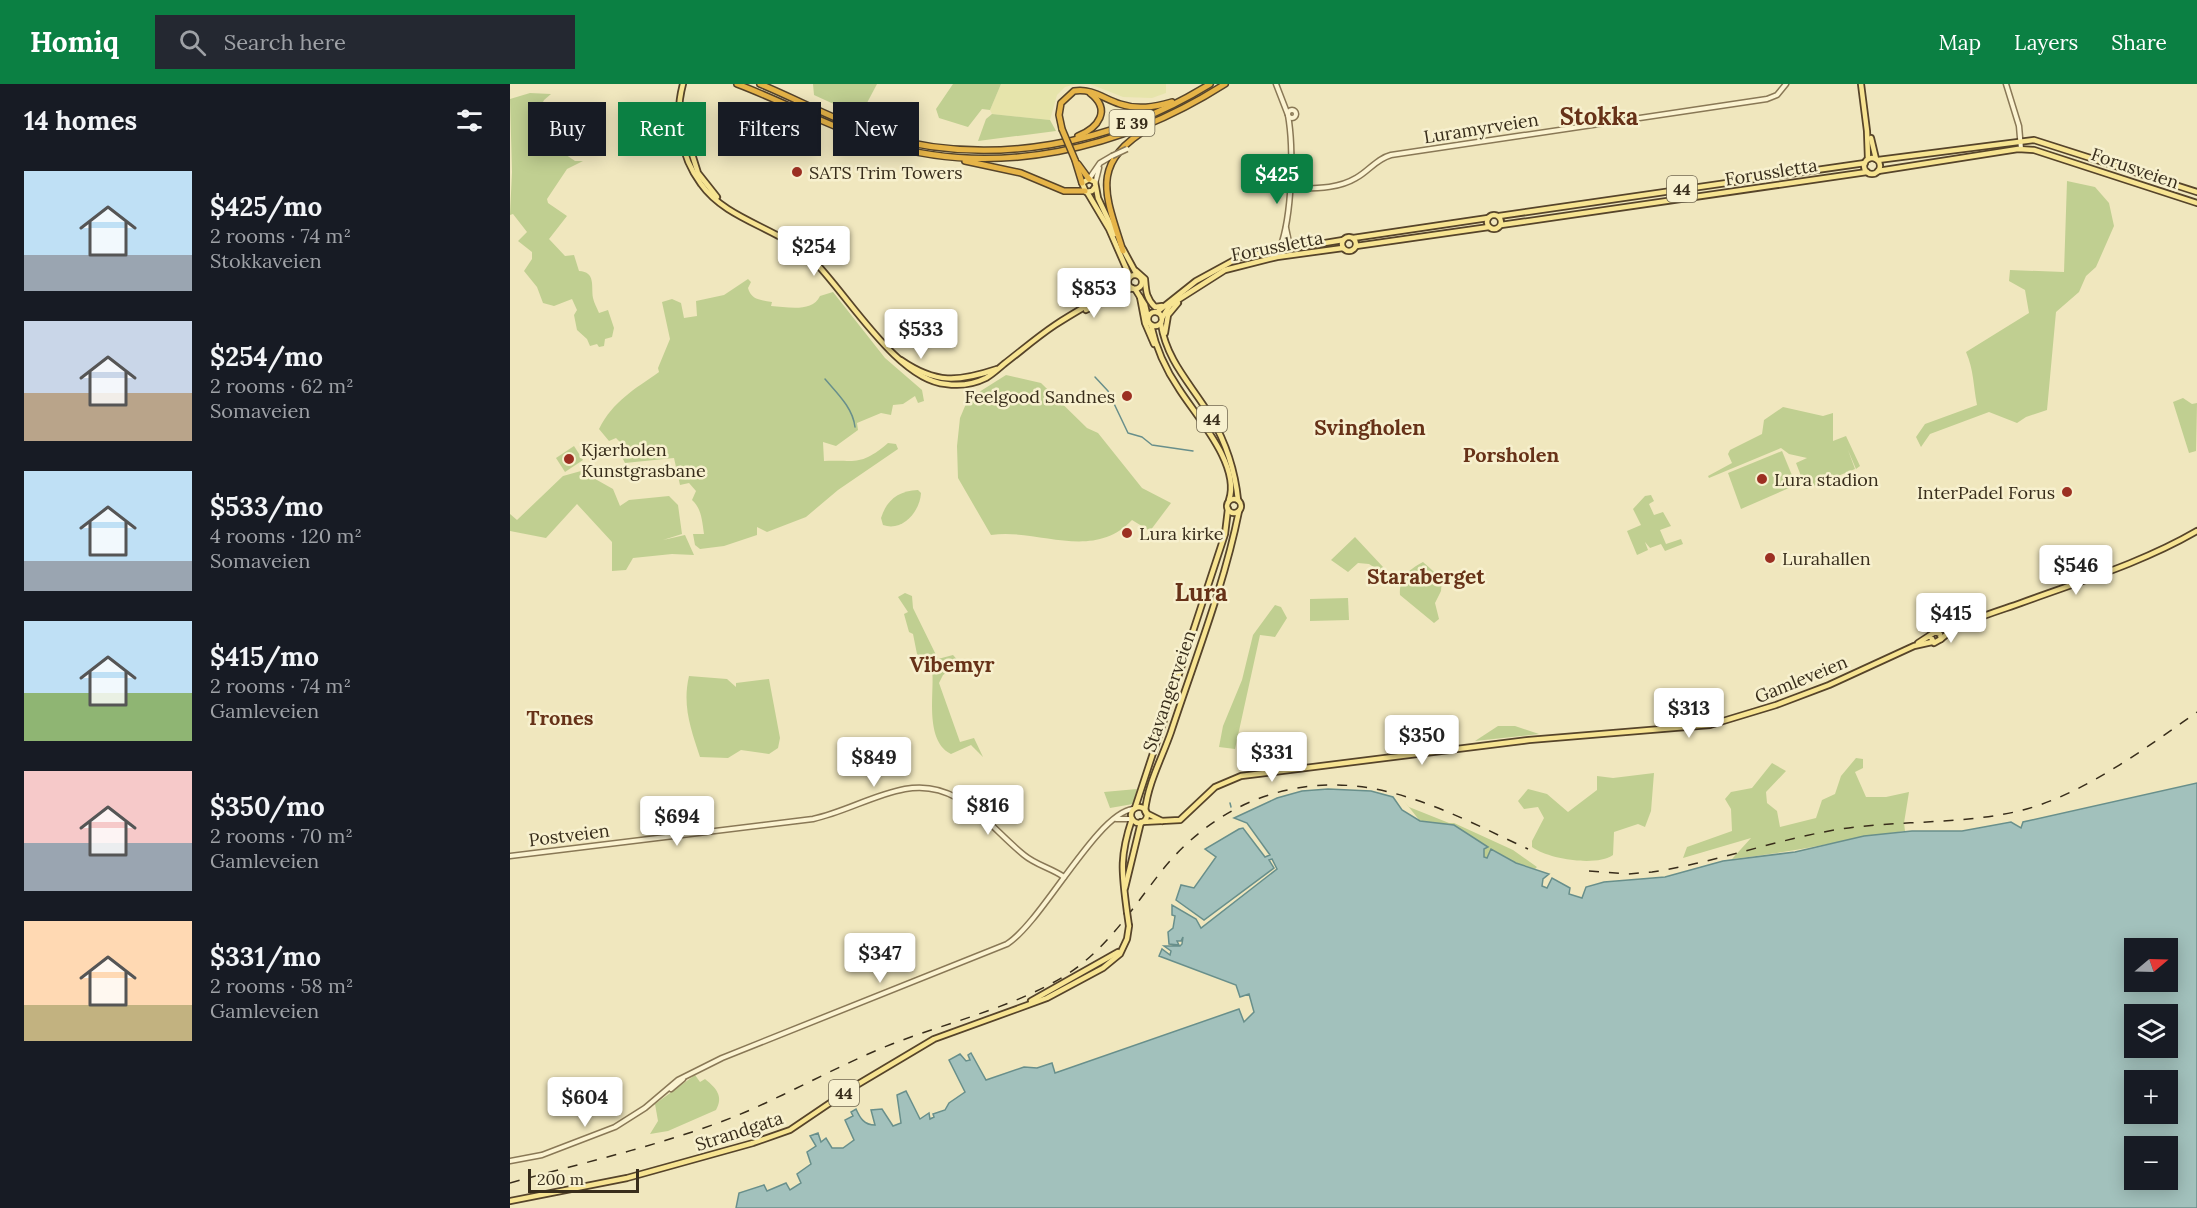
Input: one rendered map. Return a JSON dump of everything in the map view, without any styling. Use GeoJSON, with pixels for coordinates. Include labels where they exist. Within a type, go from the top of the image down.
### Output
{"type":"FeatureCollection","features":[{"type":"Feature","properties":{"kind":"highway","name":"E 39"},"geometry":{"type":"LineString","coordinates":[[736,84],[878,142],[1021,173],[1064,191],[1086,192]]}},
{"type":"Feature","properties":{"kind":"highway","name":"E 39"},"geometry":{"type":"LineString","coordinates":[[760,84],[864,129],[919,145],[985,151],[1058,143],[1120,127],[1210,84]]}},
{"type":"Feature","properties":{"kind":"highway","name":"E 39"},"geometry":{"type":"LineString","coordinates":[[1124,251],[1108,200],[1107,181],[1110,167],[1127,141],[1225,84]]}},
{"type":"Feature","properties":{"kind":"highway","name":"E 39"},"geometry":{"type":"LineString","coordinates":[[1058,143],[1087,132],[1099,123],[1100,103],[1086,91]]}},
{"type":"Feature","properties":{"kind":"highway","name":"E 39"},"geometry":{"type":"LineString","coordinates":[[1086,91],[1135,107],[1160,105],[1190,95]]}},
{"type":"Feature","properties":{"kind":"highway"},"geometry":{"type":"LineString","coordinates":[[1082,183],[1059,116],[1061,103],[1069,94],[1086,91]]}},
{"type":"Feature","properties":{"kind":"highway","name":"E 39"},"geometry":{"type":"LineString","coordinates":[[955,158],[1007,158],[1073,148],[1130,132],[1173,113]]}},
{"type":"Feature","properties":{"kind":"highway"},"geometry":{"type":"LineString","coordinates":[[1075,160],[1089,179]]}},
{"type":"Feature","properties":{"kind":"main road"},"geometry":{"type":"LineString","coordinates":[[683,84],[679,110],[688,147],[698,173],[726,206],[780,236],[810,257],[896,357],[915,370],[947,379],[972,378],[998,368],[1072,315],[1137,275]]}},
{"type":"Feature","properties":{"kind":"main road"},"geometry":{"type":"LineString","coordinates":[[1862,84],[1880,166],[1878,171]]}},
{"type":"Feature","properties":{"kind":"main road"},"geometry":{"type":"LineString","coordinates":[[1862,84],[1867,131],[1867,172]]}},
{"type":"Feature","properties":{"kind":"main road","name":"44"},"geometry":{"type":"LineString","coordinates":[[1866,161],[2020,140]]}},
{"type":"Feature","properties":{"kind":"main road","name":"Forusveien"},"geometry":{"type":"LineString","coordinates":[[2020,140],[2039,141],[2197,192]]}},
{"type":"Feature","properties":{"kind":"main road","name":"44"},"geometry":{"type":"LineString","coordinates":[[1867,172],[1871,174],[1878,171],[2020,149]]}},
{"type":"Feature","properties":{"kind":"main road","name":"Forusveien"},"geometry":{"type":"LineString","coordinates":[[2020,149],[2034,150],[2064,158],[2197,203]]}},
{"type":"Feature","properties":{"kind":"main road","name":"Forussletta"},"geometry":{"type":"LineString","coordinates":[[1499,216],[1866,161]]}},
{"type":"Feature","properties":{"kind":"main road","name":"Forussletta"},"geometry":{"type":"LineString","coordinates":[[1500,225],[1867,172]]}},
{"type":"Feature","properties":{"kind":"main road"},"geometry":{"type":"LineString","coordinates":[[1089,179],[1095,186],[1102,208],[1124,251],[1130,265],[1141,277],[1147,301],[1162,321],[1151,325],[1109,229],[1082,183],[1089,179]]}},
{"type":"Feature","properties":{"kind":"main road"},"geometry":{"type":"LineString","coordinates":[[1086,192],[1095,186]]}},
{"type":"Feature","properties":{"kind":"main road","name":"44"},"geometry":{"type":"LineString","coordinates":[[1488,218],[1493,214],[1499,216]]}},
{"type":"Feature","properties":{"kind":"main road"},"geometry":{"type":"LineString","coordinates":[[1499,216],[1500,225]]}},
{"type":"Feature","properties":{"kind":"main road"},"geometry":{"type":"LineString","coordinates":[[1488,218],[1489,227]]}},
{"type":"Feature","properties":{"kind":"main road","name":"Forussletta"},"geometry":{"type":"LineString","coordinates":[[1148,318],[1196,281],[1234,260],[1280,248],[1488,218]]}},
{"type":"Feature","properties":{"kind":"main road","name":"44"},"geometry":{"type":"LineString","coordinates":[[1489,227],[1495,229],[1500,225]]}},
{"type":"Feature","properties":{"kind":"main road","name":"Forussletta"},"geometry":{"type":"LineString","coordinates":[[1162,321],[1166,309],[1218,273],[1236,266],[1489,227]]}},
{"type":"Feature","properties":{"kind":"main road"},"geometry":{"type":"LineString","coordinates":[[1353,238],[1356,246]]}},
{"type":"Feature","properties":{"kind":"main road","name":"Forussletta"},"geometry":{"type":"LineString","coordinates":[[1343,240],[1343,248]]}},
{"type":"Feature","properties":{"kind":"main road"},"geometry":{"type":"LineString","coordinates":[[1130,265],[1145,279],[1147,297],[1155,307],[1160,308],[1174,298]]}},
{"type":"Feature","properties":{"kind":"main road"},"geometry":{"type":"LineString","coordinates":[[1072,315],[1142,285]]}},
{"type":"Feature","properties":{"kind":"main road"},"geometry":{"type":"LineString","coordinates":[[1140,297],[1148,331],[1160,354]]}},
{"type":"Feature","properties":{"kind":"main road"},"geometry":{"type":"LineString","coordinates":[[1171,357],[1165,329],[1168,315],[1181,298]]}},
{"type":"Feature","properties":{"kind":"main road","name":"44"},"geometry":{"type":"LineString","coordinates":[[1162,321],[1171,357],[1222,438],[1231,460],[1239,500]]}},
{"type":"Feature","properties":{"kind":"main road","name":"44"},"geometry":{"type":"LineString","coordinates":[[1151,325],[1160,354],[1178,388],[1222,453],[1231,490],[1229,500]]}},
{"type":"Feature","properties":{"kind":"main road"},"geometry":{"type":"LineString","coordinates":[[1229,500],[1239,500],[1241,506],[1239,511],[1233,513],[1227,509],[1229,500]]}},
{"type":"Feature","properties":{"kind":"main road","name":"Stavangerveien"},"geometry":{"type":"LineString","coordinates":[[1129,926],[1123,849],[1134,809],[1225,534],[1227,509]]}},
{"type":"Feature","properties":{"kind":"main road","name":"Stavangerveien"},"geometry":{"type":"LineString","coordinates":[[1125,888],[1151,785],[1167,744],[1230,550],[1239,511]]}},
{"type":"Feature","properties":{"kind":"main road"},"geometry":{"type":"LineString","coordinates":[[1953,630],[1941,639],[1938,632],[1953,630],[2132,563],[2197,531]]}},
{"type":"Feature","properties":{"kind":"main road","name":"Gamleveien"},"geometry":{"type":"LineString","coordinates":[[1141,822],[1180,820],[1215,787],[1236,777],[1529,740],[1679,729],[1724,722],[1829,686],[1914,646],[1938,632]]}},
{"type":"Feature","properties":{"kind":"main road"},"geometry":{"type":"LineString","coordinates":[[1930,635],[1932,642]]}},
{"type":"Feature","properties":{"kind":"main road","name":"Gamleveien"},"geometry":{"type":"LineString","coordinates":[[1914,646],[1937,643],[1941,639]]}},
{"type":"Feature","properties":{"kind":"main road"},"geometry":{"type":"LineString","coordinates":[[1134,809],[1146,812],[1162,821]]}},
{"type":"Feature","properties":{"kind":"main road"},"geometry":{"type":"LineString","coordinates":[[1132,819],[1141,822]]}},
{"type":"Feature","properties":{"kind":"main road","name":"Strandgata"},"geometry":{"type":"LineString","coordinates":[[510,1201],[627,1178],[781,1133],[934,1039],[1058,993],[1103,968],[1122,949],[1129,926]]}},
{"type":"Feature","properties":{"kind":"street"},"geometry":{"type":"LineString","coordinates":[[1276,84],[1289,113],[1290,127],[1289,189],[1280,248]]}},
{"type":"Feature","properties":{"kind":"street","name":"Luramyrveien"},"geometry":{"type":"LineString","coordinates":[[1289,189],[1342,185],[1361,175],[1378,160],[1391,155],[1767,99],[1777,95],[1786,84]]}},
{"type":"Feature","properties":{"kind":"street"},"geometry":{"type":"LineString","coordinates":[[2006,84],[2019,126],[2020,149]]}},
{"type":"Feature","properties":{"kind":"street"},"geometry":{"type":"LineString","coordinates":[[1289,113],[1295,116],[1290,127]]}},
{"type":"Feature","properties":{"kind":"street"},"geometry":{"type":"LineString","coordinates":[[1089,179],[1100,163],[1129,148]]}},
{"type":"Feature","properties":{"kind":"street"},"geometry":{"type":"LineString","coordinates":[[1095,186],[1100,163]]}},
{"type":"Feature","properties":{"kind":"street"},"geometry":{"type":"LineString","coordinates":[[1285,224],[1290,247]]}},
{"type":"Feature","properties":{"kind":"street","name":"Postveien"},"geometry":{"type":"LineString","coordinates":[[510,856],[813,819],[894,792],[920,788],[945,792],[963,800],[1026,857],[1064,876]]}},
{"type":"Feature","properties":{"kind":"street"},"geometry":{"type":"LineString","coordinates":[[510,1161],[542,1155],[602,1133],[628,1120],[685,1077],[722,1058],[1002,947],[1022,932],[1064,876],[1115,819],[1124,812],[1134,809]]}},
{"type":"Feature","properties":{"kind":"street"},"geometry":{"type":"LineString","coordinates":[[1115,819],[1132,819]]}},
{"type":"Feature","properties":{"kind":"shaded area"},"geometry":{"type":"Polygon","coordinates":[[[1001,84],[1076,84],[1065,87],[1057,95],[1050,120],[992,114],[990,110],[1001,84]]]}},
{"type":"Feature","properties":{"kind":"shaded area"},"geometry":{"type":"Polygon","coordinates":[[[1090,84],[1166,84],[1166,93],[1152,98],[1123,97],[1090,84]]]}},
{"type":"Feature","properties":{"kind":"green space"},"geometry":{"type":"Polygon","coordinates":[[[813,84],[877,84],[867,102],[833,104],[814,95],[813,84]]]}},
{"type":"Feature","properties":{"kind":"green space"},"geometry":{"type":"Polygon","coordinates":[[[953,84],[1001,84],[990,110],[982,109],[968,127],[939,118],[936,109],[953,84]]]}},
{"type":"Feature","properties":{"kind":"green space"},"geometry":{"type":"Polygon","coordinates":[[[530,93],[551,94],[543,102],[528,102],[528,156],[568,156],[575,161],[583,161],[567,169],[547,199],[548,203],[567,216],[549,239],[565,256],[574,255],[579,271],[590,277],[593,298],[599,313],[608,310],[614,328],[612,337],[605,339],[604,346],[599,347],[597,344],[590,346],[587,339],[577,330],[574,315],[577,310],[572,299],[554,306],[543,303],[537,287],[524,271],[532,259],[532,252],[518,241],[527,232],[513,214],[510,215],[512,172],[510,99],[530,93]]]}},
{"type":"Feature","properties":{"kind":"green space"},"geometry":{"type":"Polygon","coordinates":[[[992,114],[1050,120],[1056,131],[978,141],[986,119],[992,114]]]}},
{"type":"Feature","properties":{"kind":"green space"},"geometry":{"type":"Polygon","coordinates":[[[2067,181],[2095,187],[2109,203],[2114,226],[2096,267],[2086,276],[2079,292],[2056,312],[2047,410],[2026,417],[2017,423],[1989,412],[1930,434],[1921,447],[1916,437],[1925,424],[1977,405],[1972,372],[1966,352],[2029,313],[2025,290],[2009,281],[2010,270],[2064,272],[2067,181]]]}},
{"type":"Feature","properties":{"kind":"green space"},"geometry":{"type":"Polygon","coordinates":[[[748,279],[751,282],[748,288],[751,295],[757,299],[772,302],[771,306],[805,307],[811,305],[820,296],[833,292],[885,358],[922,390],[924,401],[918,403],[915,396],[903,404],[893,405],[891,415],[881,413],[857,423],[858,430],[836,446],[823,442],[824,461],[865,459],[888,443],[896,444],[898,449],[838,490],[806,517],[767,532],[757,527],[757,535],[724,546],[700,549],[695,545],[693,534],[704,534],[699,510],[692,500],[696,491],[689,483],[680,485],[674,458],[625,463],[622,457],[627,449],[616,438],[609,441],[599,429],[618,403],[659,372],[658,368],[670,339],[662,302],[672,299],[681,303],[684,318],[697,316],[696,301],[724,295],[748,279]]]}},
{"type":"Feature","properties":{"kind":"green space"},"geometry":{"type":"Polygon","coordinates":[[[1006,375],[1041,383],[1087,428],[1098,433],[1142,488],[1171,503],[1150,531],[1132,520],[1116,532],[1100,539],[1082,541],[1009,534],[991,535],[958,478],[957,446],[960,418],[968,399],[1006,375]]]}},
{"type":"Feature","properties":{"kind":"green space"},"geometry":{"type":"Polygon","coordinates":[[[2183,398],[2192,404],[2197,403],[2196,451],[2189,453],[2173,402],[2183,398]]]}},
{"type":"Feature","properties":{"kind":"green space"},"geometry":{"type":"Polygon","coordinates":[[[1783,407],[1823,416],[1833,413],[1833,441],[1846,436],[1860,466],[1856,469],[1848,450],[1855,469],[1806,489],[1796,463],[1807,458],[1789,454],[1781,448],[1709,478],[1708,476],[1732,463],[1728,454],[1730,450],[1762,434],[1764,420],[1783,407]]]}},
{"type":"Feature","properties":{"kind":"green space","name":"Kjærholen Kunstgrasbane"},"geometry":{"type":"Polygon","coordinates":[[[574,446],[583,460],[565,472],[556,458],[574,446]]]}},
{"type":"Feature","properties":{"kind":"green space","name":"Lura stadion"},"geometry":{"type":"Polygon","coordinates":[[[1782,451],[1796,485],[1741,509],[1728,473],[1782,451]]]}},
{"type":"Feature","properties":{"kind":"green space"},"geometry":{"type":"Polygon","coordinates":[[[581,471],[613,489],[620,506],[629,500],[669,496],[678,505],[682,534],[663,540],[685,535],[694,555],[672,554],[633,558],[626,570],[612,571],[612,542],[577,504],[546,538],[510,531],[510,514],[517,520],[563,476],[581,471]]]}},
{"type":"Feature","properties":{"kind":"green space"},"geometry":{"type":"Polygon","coordinates":[[[918,490],[921,493],[920,500],[914,513],[904,523],[883,525],[881,518],[890,501],[905,492],[918,490]]]}},
{"type":"Feature","properties":{"kind":"green space"},"geometry":{"type":"Polygon","coordinates":[[[1651,495],[1654,501],[1649,504],[1654,515],[1663,512],[1671,526],[1660,530],[1666,544],[1681,539],[1683,544],[1665,551],[1661,544],[1650,548],[1645,542],[1648,550],[1637,555],[1627,531],[1641,525],[1633,509],[1645,496],[1651,495]]]}},
{"type":"Feature","properties":{"kind":"green space"},"geometry":{"type":"Polygon","coordinates":[[[1355,537],[1383,567],[1380,571],[1369,564],[1358,563],[1348,572],[1331,560],[1355,537]]]}},
{"type":"Feature","properties":{"kind":"green space"},"geometry":{"type":"Polygon","coordinates":[[[1423,562],[1442,579],[1441,591],[1435,603],[1439,619],[1434,623],[1400,595],[1403,579],[1413,568],[1423,562]]]}},
{"type":"Feature","properties":{"kind":"green space"},"geometry":{"type":"Polygon","coordinates":[[[905,593],[912,596],[913,608],[938,659],[953,655],[960,663],[943,675],[939,683],[960,742],[974,738],[983,757],[971,745],[951,754],[941,746],[933,721],[932,668],[929,662],[917,654],[913,634],[909,632],[904,614],[908,612],[898,597],[905,593]]]}},
{"type":"Feature","properties":{"kind":"green space"},"geometry":{"type":"Polygon","coordinates":[[[1348,598],[1349,620],[1310,621],[1310,599],[1348,598]]]}},
{"type":"Feature","properties":{"kind":"green space"},"geometry":{"type":"Polygon","coordinates":[[[1275,605],[1281,607],[1287,618],[1275,637],[1260,635],[1235,749],[1219,747],[1223,726],[1242,680],[1253,635],[1275,605]]]}},
{"type":"Feature","properties":{"kind":"green space"},"geometry":{"type":"Polygon","coordinates":[[[689,676],[727,679],[736,687],[736,683],[769,679],[780,738],[778,748],[769,754],[741,750],[728,758],[700,757],[687,707],[689,676]]]}},
{"type":"Feature","properties":{"kind":"green space"},"geometry":{"type":"Polygon","coordinates":[[[1498,726],[1515,726],[1539,734],[1475,741],[1498,726]]]}},
{"type":"Feature","properties":{"kind":"green space"},"geometry":{"type":"Polygon","coordinates":[[[1856,758],[1863,759],[1863,768],[1855,772],[1866,797],[1886,797],[1909,792],[1904,823],[1905,831],[1732,859],[1751,838],[1683,858],[1687,847],[1732,831],[1731,809],[1725,799],[1731,792],[1752,788],[1772,763],[1786,771],[1766,792],[1767,803],[1777,811],[1780,827],[1816,818],[1822,800],[1835,794],[1841,776],[1856,758]]]}},
{"type":"Feature","properties":{"kind":"green space"},"geometry":{"type":"Polygon","coordinates":[[[1654,773],[1651,811],[1645,827],[1638,824],[1614,832],[1613,855],[1605,859],[1572,860],[1549,855],[1532,847],[1532,841],[1544,818],[1538,807],[1524,809],[1518,801],[1528,789],[1547,794],[1568,812],[1597,790],[1597,776],[1613,778],[1654,773]]]}},
{"type":"Feature","properties":{"kind":"green space"},"geometry":{"type":"Polygon","coordinates":[[[1137,789],[1133,804],[1110,808],[1104,792],[1137,789]]]}},
{"type":"Feature","properties":{"kind":"green space"},"geometry":{"type":"Polygon","coordinates":[[[1404,801],[1409,807],[1454,823],[1513,850],[1537,867],[1535,869],[1516,863],[1491,849],[1487,858],[1484,857],[1484,848],[1487,847],[1454,825],[1420,821],[1404,801]]]}},
{"type":"Feature","properties":{"kind":"green space"},"geometry":{"type":"Polygon","coordinates":[[[695,1075],[700,1082],[705,1079],[718,1093],[719,1101],[716,1110],[668,1131],[650,1134],[658,1121],[655,1104],[695,1075]]]}},
{"type":"Feature","properties":{"kind":"water"},"geometry":{"type":"Polygon","coordinates":[[[2197,783],[2197,1208],[736,1208],[739,1193],[764,1185],[767,1191],[786,1183],[790,1190],[801,1183],[797,1174],[811,1164],[807,1152],[816,1146],[810,1136],[818,1133],[821,1142],[826,1138],[832,1148],[843,1148],[854,1140],[845,1120],[853,1116],[851,1112],[856,1109],[863,1120],[875,1125],[871,1110],[882,1109],[893,1126],[901,1123],[897,1095],[906,1091],[920,1119],[929,1113],[930,1119],[934,1117],[933,1114],[945,1110],[949,1103],[965,1092],[949,1060],[960,1054],[966,1061],[970,1060],[968,1055],[971,1053],[986,1080],[1024,1067],[1037,1068],[1052,1063],[1055,1073],[1239,1009],[1244,1022],[1254,1012],[1249,994],[1240,997],[1236,985],[1159,956],[1162,949],[1170,955],[1171,951],[1164,946],[1180,946],[1182,944],[1183,937],[1181,941],[1177,941],[1179,945],[1169,944],[1168,932],[1173,928],[1175,916],[1172,915],[1172,905],[1196,919],[1201,928],[1277,869],[1272,859],[1269,860],[1274,868],[1204,920],[1176,900],[1181,885],[1194,888],[1216,857],[1205,849],[1239,829],[1243,828],[1265,857],[1270,855],[1247,823],[1234,818],[1277,798],[1302,791],[1328,789],[1371,791],[1393,797],[1402,810],[1420,821],[1454,825],[1488,847],[1484,849],[1484,857],[1487,858],[1491,849],[1516,863],[1549,874],[1543,879],[1542,886],[1547,888],[1552,878],[1570,888],[1569,894],[1582,898],[1586,887],[1604,882],[1665,877],[1723,861],[1795,852],[1864,836],[1912,831],[1962,831],[2011,822],[2021,828],[2023,822],[2197,783]]]}},
{"type":"Feature","properties":{"kind":"waterway"},"geometry":{"type":"LineString","coordinates":[[1095,377],[1108,391],[1128,433],[1142,437],[1152,445],[1193,451]]}},
{"type":"Feature","properties":{"kind":"waterway"},"geometry":{"type":"LineString","coordinates":[[825,379],[848,407],[855,427]]}},
{"type":"Feature","properties":{"kind":"waterway"},"geometry":{"type":"LineString","coordinates":[[1230,803],[1231,807]]}},
{"type":"Feature","properties":{"kind":"railway"},"geometry":{"type":"LineString","coordinates":[[1589,871],[1628,874],[1652,872],[1829,831],[1877,825],[1951,821],[2023,810],[2046,803],[2091,781],[2136,755],[2197,712]]}},
{"type":"Feature","properties":{"kind":"railway"},"geometry":{"type":"LineString","coordinates":[[510,1183],[652,1144],[736,1116],[892,1044],[1001,1006],[1043,988],[1063,977],[1093,954],[1130,913],[1176,854],[1204,829],[1235,809],[1270,795],[1320,785],[1382,790],[1441,809],[1528,849]]}},
{"type":"Feature","properties":{"kind":"place","name":"SATS Trim Towers"},"geometry":{"type":"Point","coordinates":[797,172]}},
{"type":"Feature","properties":{"kind":"place","name":"Feelgood Sandnes"},"geometry":{"type":"Point","coordinates":[1127,396]}},
{"type":"Feature","properties":{"kind":"place","name":"Kjærholen Kunstgrasbane"},"geometry":{"type":"Point","coordinates":[569,459]}},
{"type":"Feature","properties":{"kind":"place","name":"Lura stadion"},"geometry":{"type":"Point","coordinates":[1762,479]}},
{"type":"Feature","properties":{"kind":"place","name":"InterPadel Forus"},"geometry":{"type":"Point","coordinates":[2067,492]}},
{"type":"Feature","properties":{"kind":"place","name":"Lura kirke"},"geometry":{"type":"Point","coordinates":[1127,533]}},
{"type":"Feature","properties":{"kind":"place","name":"Lurahallen"},"geometry":{"type":"Point","coordinates":[1770,558]}},
{"type":"Feature","properties":{"kind":"district","name":"Stokka"},"geometry":{"type":"Point","coordinates":[1599,116]}},
{"type":"Feature","properties":{"kind":"district","name":"Svingholen"},"geometry":{"type":"Point","coordinates":[1370,427]}},
{"type":"Feature","properties":{"kind":"district","name":"Porsholen"},"geometry":{"type":"Point","coordinates":[1511,454]}},
{"type":"Feature","properties":{"kind":"district","name":"Staraberget"},"geometry":{"type":"Point","coordinates":[1426,576]}},
{"type":"Feature","properties":{"kind":"district","name":"Lura"},"geometry":{"type":"Point","coordinates":[1201,592]}},
{"type":"Feature","properties":{"kind":"district","name":"Vibemyr"},"geometry":{"type":"Point","coordinates":[952,664]}},
{"type":"Feature","properties":{"kind":"district","name":"Trones"},"geometry":{"type":"Point","coordinates":[560,717]}}]}
